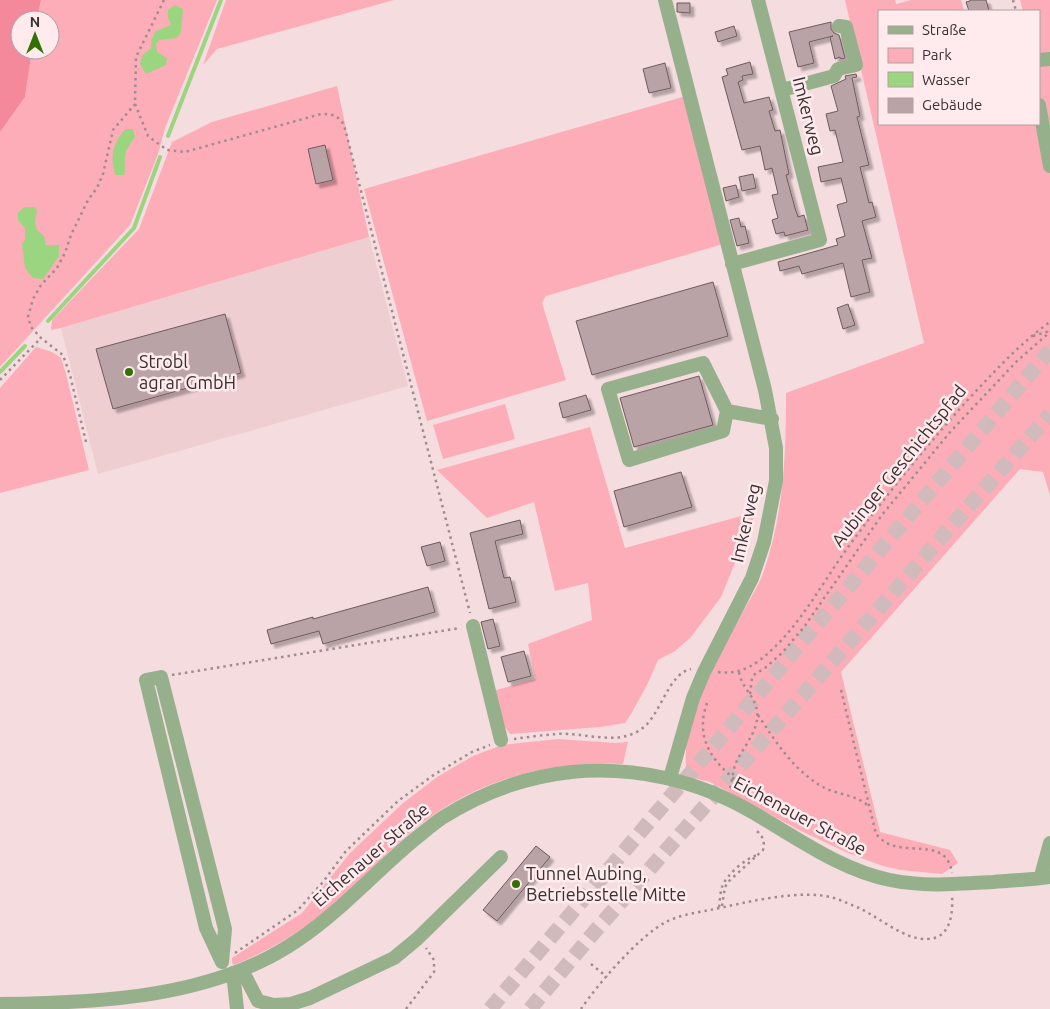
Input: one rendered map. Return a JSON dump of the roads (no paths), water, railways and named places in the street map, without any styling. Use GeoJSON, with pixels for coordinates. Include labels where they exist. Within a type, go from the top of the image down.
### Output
{"type":"FeatureCollection","features":[{"type":"Feature","properties":{"kind":"street","name":"Imkerweg"},"geometry":{"type":"LineString","coordinates":[[665,0],[772,419],[776,448],[776,481],[764,542],[752,578],[704,672],[693,698],[670,778]]}},
{"type":"Feature","properties":{"kind":"street","name":"Imkerweg"},"geometry":{"type":"LineString","coordinates":[[732,264],[820,240],[758,0]]}},
{"type":"Feature","properties":{"kind":"street"},"geometry":{"type":"LineString","coordinates":[[782,90],[834,76],[838,69],[856,65],[846,27],[839,26]]}},
{"type":"Feature","properties":{"kind":"street"},"geometry":{"type":"LineString","coordinates":[[1040,111],[1050,166]]}},
{"type":"Feature","properties":{"kind":"street"},"geometry":{"type":"LineString","coordinates":[[703,363],[728,411],[723,431],[629,460],[608,389],[703,363]]}},
{"type":"Feature","properties":{"kind":"street"},"geometry":{"type":"LineString","coordinates":[[728,411],[772,419]]}},
{"type":"Feature","properties":{"kind":"street"},"geometry":{"type":"LineString","coordinates":[[473,626],[501,740]]}},
{"type":"Feature","properties":{"kind":"street"},"geometry":{"type":"LineString","coordinates":[[161,677],[146,680],[206,928],[231,970],[259,1005],[291,1004],[310,998],[394,958],[417,939],[501,857]]}},
{"type":"Feature","properties":{"kind":"street","name":"Eichenauer Straße"},"geometry":{"type":"LineString","coordinates":[[0,1004],[114,1004],[199,984],[297,942],[329,917],[441,818],[478,798],[508,785],[572,772],[635,773],[670,778],[706,789],[727,798],[846,865],[888,880],[924,885],[952,885],[1046,877]]}},
{"type":"Feature","properties":{"kind":"street"},"geometry":{"type":"LineString","coordinates":[[1046,877],[1042,872],[1050,843]]}},
{"type":"Feature","properties":{"kind":"street"},"geometry":{"type":"LineString","coordinates":[[231,970],[237,1009]]}},
{"type":"Feature","properties":{"kind":"water"},"geometry":{"type":"Polygon","coordinates":[[[175,5],[183,9],[181,32],[177,38],[159,40],[156,44],[157,52],[167,58],[166,65],[146,74],[140,64],[142,56],[151,48],[152,38],[156,31],[171,25],[168,10],[175,5]]]}},
{"type":"Feature","properties":{"kind":"water"},"geometry":{"type":"Polygon","coordinates":[[[126,129],[133,129],[135,137],[126,152],[124,175],[116,175],[113,163],[115,145],[126,129]]]}},
{"type":"Feature","properties":{"kind":"water"},"geometry":{"type":"Polygon","coordinates":[[[24,207],[35,207],[37,211],[35,222],[37,230],[44,236],[46,245],[59,245],[59,256],[43,279],[33,278],[25,268],[22,244],[25,240],[25,228],[18,220],[18,213],[24,207]]]}},
{"type":"Feature","properties":{"kind":"waterway"},"geometry":{"type":"LineString","coordinates":[[168,136],[221,0]]}},
{"type":"Feature","properties":{"kind":"waterway"},"geometry":{"type":"LineString","coordinates":[[48,321],[134,228],[160,157]]}},
{"type":"Feature","properties":{"kind":"waterway"},"geometry":{"type":"LineString","coordinates":[[0,372],[25,346]]}},
{"type":"Feature","properties":{"kind":"tunnel"},"geometry":{"type":"LineString","coordinates":[[490,1009],[1050,350]]}},
{"type":"Feature","properties":{"kind":"tunnel"},"geometry":{"type":"LineString","coordinates":[[530,1009],[596,930],[1050,414]]}},
{"type":"Feature","properties":{"kind":"place","name":"Strobl agrar GmbH"},"geometry":{"type":"Point","coordinates":[129,372]}},
{"type":"Feature","properties":{"kind":"place","name":"Tunnel Aubing, Betriebsstelle Mitte"},"geometry":{"type":"Point","coordinates":[516,884]}}]}
